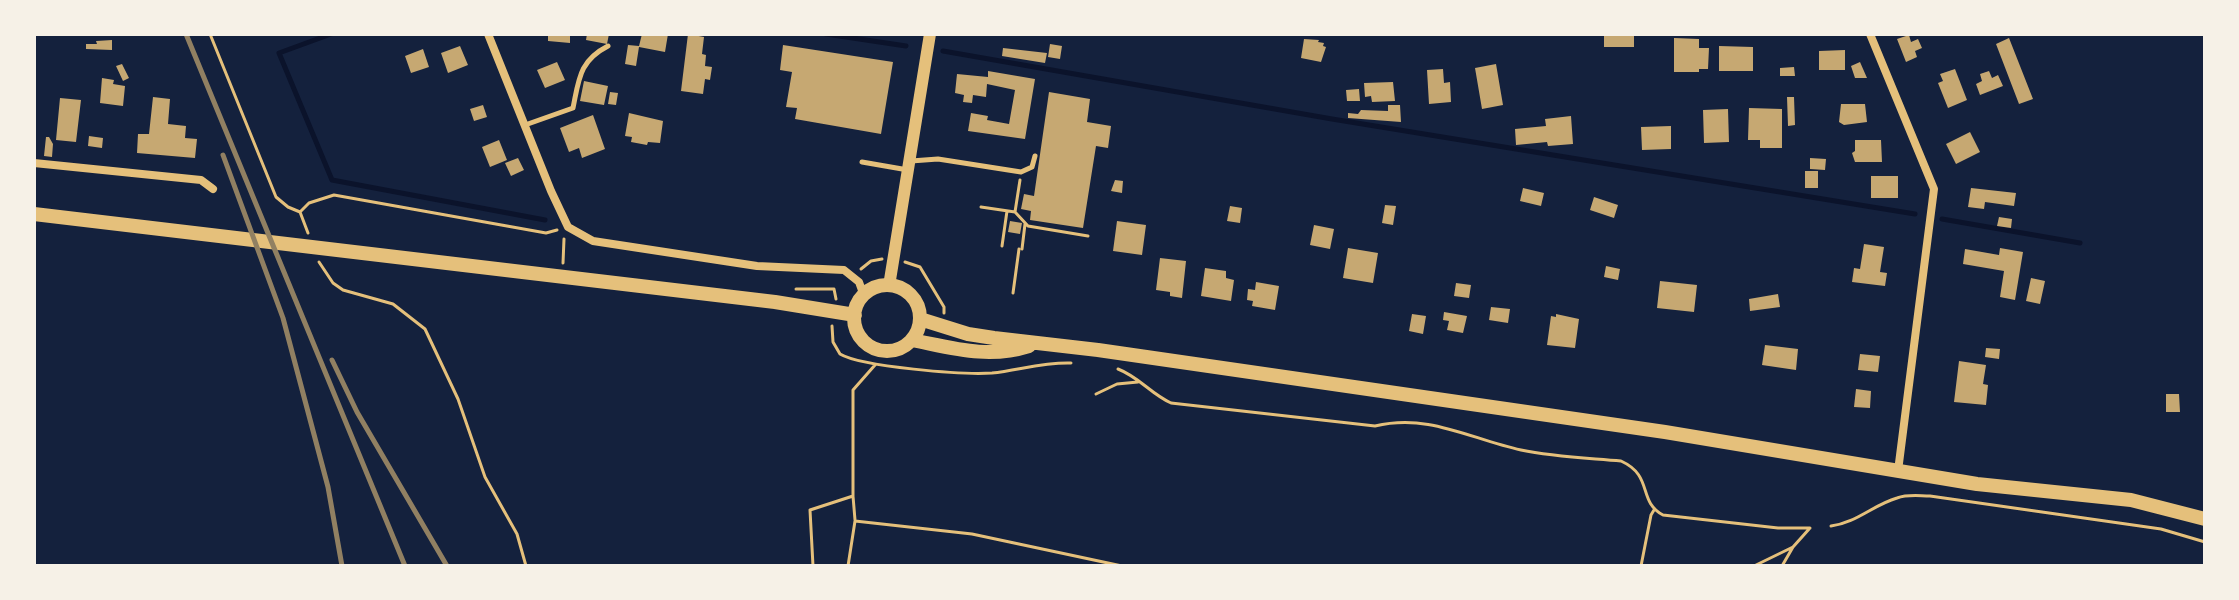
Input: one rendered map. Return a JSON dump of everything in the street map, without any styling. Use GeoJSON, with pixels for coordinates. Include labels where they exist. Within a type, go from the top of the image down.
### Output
{"type":"FeatureCollection","features":[{"type":"Feature","properties":{"kind":"main road"},"geometry":{"type":"LineString","coordinates":[[34,214],[775,302],[855,315]]}},
{"type":"Feature","properties":{"kind":"main road"},"geometry":{"type":"LineString","coordinates":[[889,286],[911,296],[920,319],[912,340],[895,350],[874,348],[857,331],[855,315],[864,296],[875,288],[889,286]]}},
{"type":"Feature","properties":{"kind":"main road"},"geometry":{"type":"LineString","coordinates":[[920,319],[968,334],[1650,430],[1977,484],[2131,500],[2205,519]]}},
{"type":"Feature","properties":{"kind":"main road"},"geometry":{"type":"LineString","coordinates":[[912,340],[991,354],[1038,343]]}},
{"type":"Feature","properties":{"kind":"street"},"geometry":{"type":"LineString","coordinates":[[488,34],[568,227],[593,241],[757,266],[844,270],[859,282],[864,296]]}},
{"type":"Feature","properties":{"kind":"street"},"geometry":{"type":"LineString","coordinates":[[889,286],[930,34]]}},
{"type":"Feature","properties":{"kind":"street"},"geometry":{"type":"LineString","coordinates":[[1870,34],[1934,189],[1898,471]]}},
{"type":"Feature","properties":{"kind":"street"},"geometry":{"type":"LineString","coordinates":[[34,163],[201,180],[213,189]]}},
{"type":"Feature","properties":{"kind":"lane"},"geometry":{"type":"LineString","coordinates":[[525,125],[573,108],[586,63],[593,54],[608,46]]}},
{"type":"Feature","properties":{"kind":"lane"},"geometry":{"type":"LineString","coordinates":[[862,162],[910,166],[938,159],[1021,172],[1032,167],[1035,156]]}},
{"type":"Feature","properties":{"kind":"path"},"geometry":{"type":"LineString","coordinates":[[210,34],[276,197],[300,212],[317,248],[322,270],[343,290],[393,304],[425,329],[458,399],[485,477],[517,534],[526,566]]}},
{"type":"Feature","properties":{"kind":"path"},"geometry":{"type":"LineString","coordinates":[[1015,212],[1021,172]]}},
{"type":"Feature","properties":{"kind":"path"},"geometry":{"type":"LineString","coordinates":[[300,212],[309,203],[334,195],[546,233],[565,228],[563,263]]}},
{"type":"Feature","properties":{"kind":"path"},"geometry":{"type":"LineString","coordinates":[[981,207],[1015,212],[1028,226],[1088,236]]}},
{"type":"Feature","properties":{"kind":"path"},"geometry":{"type":"LineString","coordinates":[[1002,246],[1007,211]]}},
{"type":"Feature","properties":{"kind":"path"},"geometry":{"type":"LineString","coordinates":[[1013,293],[1025,224]]}},
{"type":"Feature","properties":{"kind":"path"},"geometry":{"type":"LineString","coordinates":[[782,288],[834,289],[878,258],[916,263],[944,307],[940,324]]}},
{"type":"Feature","properties":{"kind":"path"},"geometry":{"type":"LineString","coordinates":[[834,289],[836,313],[832,327],[833,342],[847,359],[958,373],[990,373],[1046,363],[1075,363]]}},
{"type":"Feature","properties":{"kind":"path"},"geometry":{"type":"LineString","coordinates":[[848,566],[855,521],[853,390],[876,364]]}},
{"type":"Feature","properties":{"kind":"path"},"geometry":{"type":"LineString","coordinates":[[1105,368],[1120,370],[1171,403],[1375,426],[1395,422],[1428,422],[1523,450],[1621,461],[1639,472],[1654,510],[1663,515],[1778,528],[1810,528],[1793,547],[1782,566]]}},
{"type":"Feature","properties":{"kind":"path"},"geometry":{"type":"LineString","coordinates":[[1096,394],[1117,384],[1141,382]]}},
{"type":"Feature","properties":{"kind":"path"},"geometry":{"type":"LineString","coordinates":[[1831,526],[1847,524],[1894,498],[1909,495],[2161,529],[2205,542]]}},
{"type":"Feature","properties":{"kind":"path"},"geometry":{"type":"LineString","coordinates":[[813,566],[810,510],[853,496]]}},
{"type":"Feature","properties":{"kind":"path"},"geometry":{"type":"LineString","coordinates":[[1641,566],[1654,510]]}},
{"type":"Feature","properties":{"kind":"path"},"geometry":{"type":"LineString","coordinates":[[855,521],[972,534],[1122,566]]}},
{"type":"Feature","properties":{"kind":"path"},"geometry":{"type":"LineString","coordinates":[[1754,566],[1793,547]]}},
{"type":"Feature","properties":{"kind":"building"},"geometry":{"type":"Polygon","coordinates":[[[548,34],[570,34],[570,43],[548,41],[548,34]]]}},
{"type":"Feature","properties":{"kind":"building"},"geometry":{"type":"Polygon","coordinates":[[[587,34],[609,34],[607,44],[586,40],[587,34]]]}},
{"type":"Feature","properties":{"kind":"building"},"geometry":{"type":"Polygon","coordinates":[[[642,34],[668,34],[665,52],[639,47],[636,66],[625,64],[628,45],[639,46],[642,34]]]}},
{"type":"Feature","properties":{"kind":"building"},"geometry":{"type":"Polygon","coordinates":[[[688,34],[704,37],[702,54],[706,55],[705,66],[712,67],[710,80],[705,79],[703,94],[681,91],[688,34]]]}},
{"type":"Feature","properties":{"kind":"building"},"geometry":{"type":"Polygon","coordinates":[[[1604,34],[1634,34],[1634,47],[1604,47],[1604,34]]]}},
{"type":"Feature","properties":{"kind":"building"},"geometry":{"type":"Polygon","coordinates":[[[1909,35],[1911,42],[1918,39],[1922,48],[1915,51],[1917,57],[1906,62],[1897,39],[1909,35]]]}},
{"type":"Feature","properties":{"kind":"building"},"geometry":{"type":"Polygon","coordinates":[[[1674,38],[1699,39],[1699,48],[1709,48],[1708,69],[1674,72],[1674,38]]]}},
{"type":"Feature","properties":{"kind":"building"},"geometry":{"type":"Polygon","coordinates":[[[2009,38],[2033,99],[2019,104],[1996,44],[2009,38]]]}},
{"type":"Feature","properties":{"kind":"building"},"geometry":{"type":"Polygon","coordinates":[[[1304,39],[1324,43],[1326,47],[1321,62],[1301,58],[1304,39]]]}},
{"type":"Feature","properties":{"kind":"building"},"geometry":{"type":"Polygon","coordinates":[[[112,40],[112,50],[86,49],[86,44],[112,40]]]}},
{"type":"Feature","properties":{"kind":"building"},"geometry":{"type":"Polygon","coordinates":[[[1050,44],[1062,46],[1060,59],[1048,57],[1050,44]]]}},
{"type":"Feature","properties":{"kind":"building"},"geometry":{"type":"Polygon","coordinates":[[[783,45],[893,62],[881,134],[795,119],[797,108],[786,107],[792,72],[780,70],[783,45]]]}},
{"type":"Feature","properties":{"kind":"building"},"geometry":{"type":"Polygon","coordinates":[[[460,46],[468,65],[448,73],[441,53],[460,46]]]}},
{"type":"Feature","properties":{"kind":"building"},"geometry":{"type":"Polygon","coordinates":[[[1719,46],[1753,47],[1753,71],[1719,71],[1719,46]]]}},
{"type":"Feature","properties":{"kind":"building"},"geometry":{"type":"Polygon","coordinates":[[[1003,48],[1047,53],[1045,63],[1002,56],[1003,48]]]}},
{"type":"Feature","properties":{"kind":"building"},"geometry":{"type":"Polygon","coordinates":[[[423,49],[429,67],[411,73],[405,56],[423,49]]]}},
{"type":"Feature","properties":{"kind":"building"},"geometry":{"type":"Polygon","coordinates":[[[1845,50],[1845,70],[1819,70],[1819,51],[1845,50]]]}},
{"type":"Feature","properties":{"kind":"building"},"geometry":{"type":"Polygon","coordinates":[[[557,62],[565,80],[545,88],[537,70],[557,62]]]}},
{"type":"Feature","properties":{"kind":"building"},"geometry":{"type":"Polygon","coordinates":[[[1860,62],[1867,78],[1855,78],[1851,66],[1860,62]]]}},
{"type":"Feature","properties":{"kind":"building"},"geometry":{"type":"Polygon","coordinates":[[[122,64],[129,78],[123,81],[116,66],[122,64]]]}},
{"type":"Feature","properties":{"kind":"building"},"geometry":{"type":"Polygon","coordinates":[[[1496,64],[1503,105],[1482,109],[1475,68],[1496,64]]]}},
{"type":"Feature","properties":{"kind":"building"},"geometry":{"type":"Polygon","coordinates":[[[1794,67],[1795,76],[1780,76],[1780,68],[1794,67]]]}},
{"type":"Feature","properties":{"kind":"building"},"geometry":{"type":"Polygon","coordinates":[[[1443,69],[1444,83],[1450,82],[1451,102],[1429,104],[1427,70],[1443,69]]]}},
{"type":"Feature","properties":{"kind":"building"},"geometry":{"type":"Polygon","coordinates":[[[1955,69],[1967,100],[1948,108],[1938,83],[1943,81],[1940,74],[1955,69]]]}},
{"type":"Feature","properties":{"kind":"building"},"geometry":{"type":"Polygon","coordinates":[[[988,71],[1035,79],[1025,139],[968,131],[971,113],[1009,124],[1015,90],[987,84],[986,97],[973,95],[972,103],[963,102],[964,95],[955,93],[957,74],[988,77],[988,71]]]}},
{"type":"Feature","properties":{"kind":"building"},"geometry":{"type":"Polygon","coordinates":[[[1989,71],[1992,78],[1998,75],[2003,86],[1980,95],[1976,84],[1982,81],[1980,74],[1989,71]]]}},
{"type":"Feature","properties":{"kind":"building"},"geometry":{"type":"Polygon","coordinates":[[[102,78],[125,86],[123,106],[100,103],[102,78]]]}},
{"type":"Feature","properties":{"kind":"building"},"geometry":{"type":"Polygon","coordinates":[[[584,81],[608,86],[604,105],[580,101],[584,81]]]}},
{"type":"Feature","properties":{"kind":"building"},"geometry":{"type":"Polygon","coordinates":[[[1393,82],[1395,101],[1372,102],[1371,96],[1365,97],[1364,83],[1393,82]]]}},
{"type":"Feature","properties":{"kind":"building"},"geometry":{"type":"Polygon","coordinates":[[[1359,89],[1360,101],[1347,101],[1346,90],[1359,89]]]}},
{"type":"Feature","properties":{"kind":"building"},"geometry":{"type":"Polygon","coordinates":[[[610,92],[618,93],[616,105],[608,104],[610,92]]]}},
{"type":"Feature","properties":{"kind":"building"},"geometry":{"type":"Polygon","coordinates":[[[1049,92],[1090,99],[1087,122],[1111,126],[1108,148],[1096,146],[1083,228],[1030,220],[1031,211],[1021,209],[1024,194],[1034,196],[1049,92]]]}},
{"type":"Feature","properties":{"kind":"building"},"geometry":{"type":"Polygon","coordinates":[[[153,97],[170,99],[168,124],[186,126],[185,138],[197,139],[195,158],[137,153],[138,134],[149,134],[153,97]]]}},
{"type":"Feature","properties":{"kind":"building"},"geometry":{"type":"Polygon","coordinates":[[[1787,97],[1794,97],[1795,125],[1788,126],[1787,97]]]}},
{"type":"Feature","properties":{"kind":"building"},"geometry":{"type":"Polygon","coordinates":[[[60,98],[81,100],[76,142],[56,140],[60,98]]]}},
{"type":"Feature","properties":{"kind":"building"},"geometry":{"type":"Polygon","coordinates":[[[1841,104],[1865,104],[1867,122],[1844,125],[1839,122],[1841,104]]]}},
{"type":"Feature","properties":{"kind":"building"},"geometry":{"type":"Polygon","coordinates":[[[483,105],[487,117],[474,121],[470,109],[483,105]]]}},
{"type":"Feature","properties":{"kind":"building"},"geometry":{"type":"Polygon","coordinates":[[[1388,105],[1400,105],[1401,122],[1348,118],[1348,113],[1358,114],[1361,110],[1388,111],[1388,105]]]}},
{"type":"Feature","properties":{"kind":"building"},"geometry":{"type":"Polygon","coordinates":[[[1749,108],[1782,109],[1782,148],[1760,148],[1760,140],[1748,140],[1749,108]]]}},
{"type":"Feature","properties":{"kind":"building"},"geometry":{"type":"Polygon","coordinates":[[[1728,109],[1729,142],[1704,143],[1703,110],[1728,109]]]}},
{"type":"Feature","properties":{"kind":"building"},"geometry":{"type":"Polygon","coordinates":[[[629,113],[663,121],[660,143],[648,142],[647,145],[631,142],[632,137],[625,136],[629,113]]]}},
{"type":"Feature","properties":{"kind":"building"},"geometry":{"type":"Polygon","coordinates":[[[593,115],[605,149],[582,158],[579,148],[569,152],[560,128],[593,115]]]}},
{"type":"Feature","properties":{"kind":"building"},"geometry":{"type":"Polygon","coordinates":[[[1571,116],[1573,144],[1548,146],[1547,142],[1516,145],[1515,129],[1546,126],[1545,119],[1571,116]]]}},
{"type":"Feature","properties":{"kind":"building"},"geometry":{"type":"Polygon","coordinates":[[[1671,126],[1671,149],[1642,150],[1641,127],[1671,126]]]}},
{"type":"Feature","properties":{"kind":"building"},"geometry":{"type":"Polygon","coordinates":[[[1970,132],[1980,152],[1956,164],[1946,144],[1970,132]]]}},
{"type":"Feature","properties":{"kind":"building"},"geometry":{"type":"Polygon","coordinates":[[[89,136],[103,138],[102,148],[88,146],[89,136]]]}},
{"type":"Feature","properties":{"kind":"building"},"geometry":{"type":"Polygon","coordinates":[[[46,137],[53,144],[52,157],[44,156],[46,137]]]}},
{"type":"Feature","properties":{"kind":"building"},"geometry":{"type":"Polygon","coordinates":[[[499,140],[507,160],[490,167],[482,147],[499,140]]]}},
{"type":"Feature","properties":{"kind":"building"},"geometry":{"type":"Polygon","coordinates":[[[1855,140],[1881,140],[1882,162],[1855,162],[1852,153],[1855,151],[1855,140]]]}},
{"type":"Feature","properties":{"kind":"building"},"geometry":{"type":"Polygon","coordinates":[[[518,158],[524,170],[511,176],[505,163],[518,158]]]}},
{"type":"Feature","properties":{"kind":"building"},"geometry":{"type":"Polygon","coordinates":[[[1810,158],[1826,159],[1825,170],[1810,169],[1810,158]]]}},
{"type":"Feature","properties":{"kind":"building"},"geometry":{"type":"Polygon","coordinates":[[[1805,171],[1818,171],[1818,188],[1805,188],[1805,171]]]}},
{"type":"Feature","properties":{"kind":"building"},"geometry":{"type":"Polygon","coordinates":[[[1871,176],[1898,176],[1898,198],[1871,198],[1871,176]]]}},
{"type":"Feature","properties":{"kind":"building"},"geometry":{"type":"Polygon","coordinates":[[[1115,180],[1123,181],[1122,193],[1111,191],[1115,180]]]}},
{"type":"Feature","properties":{"kind":"building"},"geometry":{"type":"Polygon","coordinates":[[[1523,188],[1544,193],[1541,206],[1520,201],[1523,188]]]}},
{"type":"Feature","properties":{"kind":"building"},"geometry":{"type":"Polygon","coordinates":[[[1971,188],[2016,193],[2014,206],[1985,202],[1984,209],[1968,207],[1971,188]]]}},
{"type":"Feature","properties":{"kind":"building"},"geometry":{"type":"Polygon","coordinates":[[[1594,197],[1618,205],[1614,218],[1590,210],[1594,197]]]}},
{"type":"Feature","properties":{"kind":"building"},"geometry":{"type":"Polygon","coordinates":[[[1385,205],[1396,206],[1393,225],[1382,223],[1385,205]]]}},
{"type":"Feature","properties":{"kind":"building"},"geometry":{"type":"Polygon","coordinates":[[[1230,206],[1242,208],[1240,223],[1227,221],[1230,206]]]}},
{"type":"Feature","properties":{"kind":"building"},"geometry":{"type":"Polygon","coordinates":[[[1999,217],[2012,219],[2011,228],[1997,226],[1999,217]]]}},
{"type":"Feature","properties":{"kind":"building"},"geometry":{"type":"Polygon","coordinates":[[[1010,221],[1022,223],[1020,234],[1008,232],[1010,221]]]}},
{"type":"Feature","properties":{"kind":"building"},"geometry":{"type":"Polygon","coordinates":[[[1117,221],[1146,225],[1142,255],[1113,251],[1117,221]]]}},
{"type":"Feature","properties":{"kind":"building"},"geometry":{"type":"Polygon","coordinates":[[[1314,225],[1334,229],[1330,249],[1310,245],[1314,225]]]}},
{"type":"Feature","properties":{"kind":"building"},"geometry":{"type":"Polygon","coordinates":[[[1864,244],[1884,247],[1880,272],[1887,273],[1885,286],[1852,282],[1854,268],[1860,269],[1864,244]]]}},
{"type":"Feature","properties":{"kind":"building"},"geometry":{"type":"Polygon","coordinates":[[[1348,248],[1378,253],[1373,283],[1343,278],[1348,248]]]}},
{"type":"Feature","properties":{"kind":"building"},"geometry":{"type":"Polygon","coordinates":[[[2000,248],[2023,252],[2015,300],[2000,297],[2004,271],[1963,264],[1965,249],[1999,255],[2000,248]]]}},
{"type":"Feature","properties":{"kind":"building"},"geometry":{"type":"Polygon","coordinates":[[[1160,258],[1186,261],[1182,298],[1156,290],[1160,258]]]}},
{"type":"Feature","properties":{"kind":"building"},"geometry":{"type":"Polygon","coordinates":[[[1606,266],[1620,269],[1618,280],[1604,277],[1606,266]]]}},
{"type":"Feature","properties":{"kind":"building"},"geometry":{"type":"Polygon","coordinates":[[[1205,268],[1226,271],[1226,278],[1234,280],[1231,301],[1201,296],[1205,268]]]}},
{"type":"Feature","properties":{"kind":"building"},"geometry":{"type":"Polygon","coordinates":[[[2031,278],[2045,281],[2040,304],[2026,301],[2031,278]]]}},
{"type":"Feature","properties":{"kind":"building"},"geometry":{"type":"Polygon","coordinates":[[[1660,281],[1697,285],[1694,312],[1657,308],[1660,281]]]}},
{"type":"Feature","properties":{"kind":"building"},"geometry":{"type":"Polygon","coordinates":[[[1256,282],[1279,286],[1275,310],[1252,306],[1253,301],[1247,300],[1248,289],[1255,290],[1256,282]]]}},
{"type":"Feature","properties":{"kind":"building"},"geometry":{"type":"Polygon","coordinates":[[[1456,283],[1471,285],[1469,298],[1454,296],[1456,283]]]}},
{"type":"Feature","properties":{"kind":"building"},"geometry":{"type":"Polygon","coordinates":[[[1778,294],[1780,307],[1750,311],[1749,299],[1778,294]]]}},
{"type":"Feature","properties":{"kind":"building"},"geometry":{"type":"Polygon","coordinates":[[[1491,307],[1510,309],[1508,323],[1489,320],[1491,307]]]}},
{"type":"Feature","properties":{"kind":"building"},"geometry":{"type":"Polygon","coordinates":[[[1444,312],[1467,316],[1463,333],[1447,330],[1449,321],[1443,320],[1444,312]]]}},
{"type":"Feature","properties":{"kind":"building"},"geometry":{"type":"Polygon","coordinates":[[[1412,314],[1426,316],[1423,334],[1409,331],[1412,314]]]}},
{"type":"Feature","properties":{"kind":"building"},"geometry":{"type":"Polygon","coordinates":[[[1556,314],[1579,319],[1575,348],[1547,345],[1551,316],[1556,317],[1556,314]]]}},
{"type":"Feature","properties":{"kind":"building"},"geometry":{"type":"Polygon","coordinates":[[[1765,345],[1798,349],[1796,370],[1762,365],[1765,345]]]}},
{"type":"Feature","properties":{"kind":"building"},"geometry":{"type":"Polygon","coordinates":[[[1986,348],[2000,349],[1999,359],[1985,357],[1986,348]]]}},
{"type":"Feature","properties":{"kind":"building"},"geometry":{"type":"Polygon","coordinates":[[[1860,354],[1880,356],[1878,372],[1858,370],[1860,354]]]}},
{"type":"Feature","properties":{"kind":"building"},"geometry":{"type":"Polygon","coordinates":[[[1959,361],[1986,365],[1983,384],[1988,385],[1986,405],[1954,402],[1959,361]]]}},
{"type":"Feature","properties":{"kind":"building"},"geometry":{"type":"Polygon","coordinates":[[[1856,389],[1871,391],[1870,408],[1854,407],[1856,389]]]}},
{"type":"Feature","properties":{"kind":"building"},"geometry":{"type":"Polygon","coordinates":[[[2166,394],[2179,394],[2180,412],[2166,412],[2166,394]]]}},
{"type":"Feature","properties":{"kind":"waterway"},"geometry":{"type":"LineString","coordinates":[[331,34],[279,53],[332,180],[545,220]]}},
{"type":"Feature","properties":{"kind":"waterway"},"geometry":{"type":"LineString","coordinates":[[826,34],[906,46]]}},
{"type":"Feature","properties":{"kind":"waterway"},"geometry":{"type":"LineString","coordinates":[[943,51],[1332,119],[1915,214]]}},
{"type":"Feature","properties":{"kind":"waterway"},"geometry":{"type":"LineString","coordinates":[[1942,219],[2080,243]]}},
{"type":"Feature","properties":{"kind":"railway"},"geometry":{"type":"LineString","coordinates":[[186,34],[405,566]]}},
{"type":"Feature","properties":{"kind":"railway"},"geometry":{"type":"LineString","coordinates":[[223,155],[283,318],[328,487],[342,566]]}},
{"type":"Feature","properties":{"kind":"railway"},"geometry":{"type":"LineString","coordinates":[[332,360],[357,412],[447,566]]}}]}
